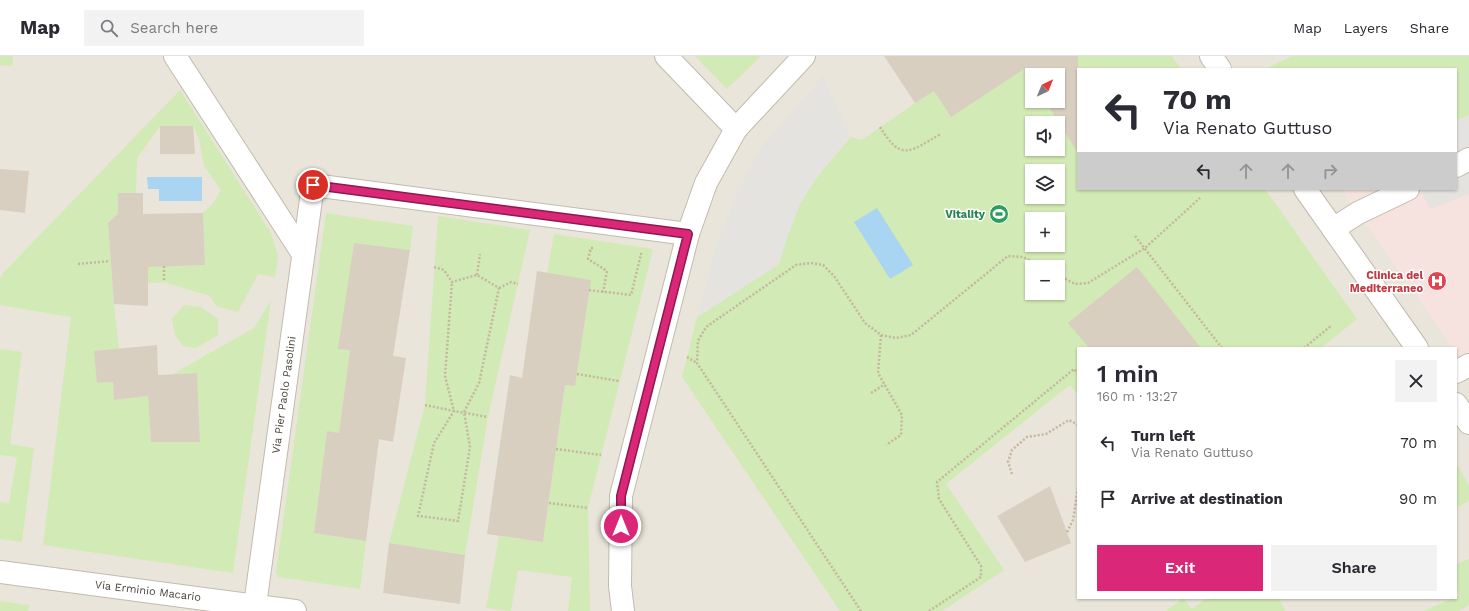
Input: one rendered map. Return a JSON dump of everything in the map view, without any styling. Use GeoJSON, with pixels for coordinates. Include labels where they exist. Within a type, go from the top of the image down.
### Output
{"type":"FeatureCollection","features":[{"type":"Feature","properties":{"kind":"street"},"geometry":{"type":"LineString","coordinates":[[175,56],[303,254]]}},
{"type":"Feature","properties":{"kind":"street"},"geometry":{"type":"LineString","coordinates":[[666,56],[736,129]]}},
{"type":"Feature","properties":{"kind":"street"},"geometry":{"type":"LineString","coordinates":[[623,611],[620,586],[621,496],[688,234],[706,183],[736,129],[804,56]]}},
{"type":"Feature","properties":{"kind":"street"},"geometry":{"type":"LineString","coordinates":[[1211,56],[1219,68]]}},
{"type":"Feature","properties":{"kind":"street"},"geometry":{"type":"LineString","coordinates":[[1457,165],[1469,159]]}},
{"type":"Feature","properties":{"kind":"street","name":"Via Pier Paolo Pasolini"},"geometry":{"type":"LineString","coordinates":[[255,605],[313,185],[688,234]]}},
{"type":"Feature","properties":{"kind":"street"},"geometry":{"type":"LineString","coordinates":[[1306,190],[1416,347]]}},
{"type":"Feature","properties":{"kind":"street"},"geometry":{"type":"LineString","coordinates":[[1333,229],[1358,213],[1406,190]]}},
{"type":"Feature","properties":{"kind":"street"},"geometry":{"type":"LineString","coordinates":[[1457,371],[1469,365]]}},
{"type":"Feature","properties":{"kind":"street"},"geometry":{"type":"LineString","coordinates":[[1457,405],[1469,423]]}},
{"type":"Feature","properties":{"kind":"street","name":"Via Erminio Macario"},"geometry":{"type":"LineString","coordinates":[[0,572],[295,611]]}},
{"type":"Feature","properties":{"kind":"path"},"geometry":{"type":"LineString","coordinates":[[880,127],[889,142],[898,150],[910,151],[941,134]]}},
{"type":"Feature","properties":{"kind":"path"},"geometry":{"type":"LineString","coordinates":[[1065,279],[1075,284],[1088,283],[1145,248],[1200,198]]}},
{"type":"Feature","properties":{"kind":"path"},"geometry":{"type":"LineString","coordinates":[[1135,236],[1221,347]]}},
{"type":"Feature","properties":{"kind":"path"},"geometry":{"type":"LineString","coordinates":[[598,249],[591,248],[588,259],[607,271],[603,292]]}},
{"type":"Feature","properties":{"kind":"path"},"geometry":{"type":"LineString","coordinates":[[589,290],[631,295],[641,254],[634,253]]}},
{"type":"Feature","properties":{"kind":"path"},"geometry":{"type":"LineString","coordinates":[[477,275],[480,254]]}},
{"type":"Feature","properties":{"kind":"path"},"geometry":{"type":"LineString","coordinates":[[697,362],[698,341],[706,327],[796,265],[811,263],[823,265],[834,276],[865,324],[880,335],[896,338],[911,335],[1008,256],[1022,257],[1028,260]]}},
{"type":"Feature","properties":{"kind":"path"},"geometry":{"type":"LineString","coordinates":[[78,264],[110,261]]}},
{"type":"Feature","properties":{"kind":"path"},"geometry":{"type":"LineString","coordinates":[[164,266],[164,282]]}},
{"type":"Feature","properties":{"kind":"path"},"geometry":{"type":"LineString","coordinates":[[434,267],[444,270],[452,282],[445,376],[454,411],[434,443],[418,516],[458,521],[470,447],[464,412],[478,383],[499,288]]}},
{"type":"Feature","properties":{"kind":"path"},"geometry":{"type":"LineString","coordinates":[[452,282],[477,275],[499,288]]}},
{"type":"Feature","properties":{"kind":"path"},"geometry":{"type":"LineString","coordinates":[[499,288],[511,282],[518,284]]}},
{"type":"Feature","properties":{"kind":"path"},"geometry":{"type":"LineString","coordinates":[[1305,347],[1332,325]]}},
{"type":"Feature","properties":{"kind":"path"},"geometry":{"type":"LineString","coordinates":[[880,335],[878,373],[902,415],[901,435],[886,445]]}},
{"type":"Feature","properties":{"kind":"path"},"geometry":{"type":"LineString","coordinates":[[687,357],[697,362],[861,611]]}},
{"type":"Feature","properties":{"kind":"path"},"geometry":{"type":"LineString","coordinates":[[929,611],[980,577],[981,566],[939,499],[937,482],[1074,369],[1077,373]]}},
{"type":"Feature","properties":{"kind":"path"},"geometry":{"type":"LineString","coordinates":[[577,374],[619,382]]}},
{"type":"Feature","properties":{"kind":"path"},"geometry":{"type":"LineString","coordinates":[[871,393],[885,384]]}},
{"type":"Feature","properties":{"kind":"path"},"geometry":{"type":"LineString","coordinates":[[425,405],[488,417]]}},
{"type":"Feature","properties":{"kind":"path"},"geometry":{"type":"LineString","coordinates":[[1012,474],[1008,462],[1012,450],[1027,437],[1046,434],[1069,420],[1077,424]]}},
{"type":"Feature","properties":{"kind":"path"},"geometry":{"type":"LineString","coordinates":[[556,449],[601,455]]}},
{"type":"Feature","properties":{"kind":"path"},"geometry":{"type":"LineString","coordinates":[[1066,532],[1073,520],[1077,494]]}},
{"type":"Feature","properties":{"kind":"path"},"geometry":{"type":"LineString","coordinates":[[549,503],[588,508]]}},
{"type":"Feature","properties":{"kind":"shaded area"},"geometry":{"type":"Polygon","coordinates":[[[0,56],[1469,56],[1469,611],[0,611],[0,56]]]}},
{"type":"Feature","properties":{"kind":"shaded area"},"geometry":{"type":"Polygon","coordinates":[[[823,76],[851,137],[822,169],[800,204],[786,240],[779,264],[697,317],[713,256],[738,191],[762,146],[823,76]]]}},
{"type":"Feature","properties":{"kind":"shaded area","name":"Clinica del Mediterraneo"},"geometry":{"type":"Polygon","coordinates":[[[1469,115],[1469,370],[1457,353],[1457,347],[1452,347],[1342,190],[1457,190],[1457,121],[1469,115]]]}},
{"type":"Feature","properties":{"kind":"shaded area"},"geometry":{"type":"Polygon","coordinates":[[[1469,115],[1469,194],[1430,209],[1420,190],[1457,190],[1457,121],[1469,115]]]}},
{"type":"Feature","properties":{"kind":"green space"},"geometry":{"type":"Polygon","coordinates":[[[0,56],[13,56],[12,66],[0,65],[0,56]]]}},
{"type":"Feature","properties":{"kind":"green space"},"geometry":{"type":"Polygon","coordinates":[[[695,56],[761,56],[727,89],[695,56]]]}},
{"type":"Feature","properties":{"kind":"green space"},"geometry":{"type":"Polygon","coordinates":[[[987,56],[1172,56],[1180,68],[1077,68],[1077,190],[1266,190],[1357,319],[1322,347],[1077,347],[1077,394],[1070,385],[946,484],[1004,570],[942,611],[840,611],[682,377],[697,317],[779,264],[796,210],[805,194],[851,137],[862,140],[987,56]]]}},
{"type":"Feature","properties":{"kind":"green space"},"geometry":{"type":"Polygon","coordinates":[[[1292,56],[1469,56],[1469,115],[1457,121],[1457,68],[1267,68],[1292,56]]]}},
{"type":"Feature","properties":{"kind":"green space"},"geometry":{"type":"Polygon","coordinates":[[[180,90],[271,233],[278,256],[275,277],[258,274],[238,312],[216,306],[210,296],[164,282],[148,283],[148,266],[205,265],[203,213],[213,203],[221,190],[204,166],[199,139],[193,126],[160,126],[137,158],[136,193],[118,193],[118,214],[108,223],[119,349],[97,383],[113,382],[114,400],[148,396],[151,442],[200,442],[197,373],[173,374],[254,328],[271,300],[233,573],[43,545],[71,317],[0,305],[0,278],[4,272],[180,90]]]}},
{"type":"Feature","properties":{"kind":"green space"},"geometry":{"type":"Polygon","coordinates":[[[326,213],[413,226],[410,250],[354,243],[339,349],[350,350],[339,433],[327,431],[314,533],[366,541],[360,589],[278,577],[276,572],[326,213]]]}},
{"type":"Feature","properties":{"kind":"green space"},"geometry":{"type":"Polygon","coordinates":[[[438,216],[530,230],[488,417],[465,555],[389,543],[425,405],[438,216]]]}},
{"type":"Feature","properties":{"kind":"green space"},"geometry":{"type":"Polygon","coordinates":[[[554,234],[653,249],[588,508],[590,611],[568,611],[572,577],[518,570],[511,611],[486,608],[499,536],[543,542],[565,385],[575,386],[547,273],[554,234]]]}},
{"type":"Feature","properties":{"kind":"green space"},"geometry":{"type":"Polygon","coordinates":[[[184,305],[201,307],[218,319],[218,335],[196,348],[183,346],[175,335],[172,319],[184,305]]]}},
{"type":"Feature","properties":{"kind":"green space"},"geometry":{"type":"Polygon","coordinates":[[[0,349],[22,352],[10,444],[34,448],[22,542],[0,539],[0,502],[9,503],[17,457],[0,455],[0,349]]]}},
{"type":"Feature","properties":{"kind":"green space"},"geometry":{"type":"Polygon","coordinates":[[[1457,464],[1469,486],[1469,501],[1457,507],[1457,464]]]}},
{"type":"Feature","properties":{"kind":"green space"},"geometry":{"type":"Polygon","coordinates":[[[1469,559],[1469,605],[1459,611],[1423,611],[1452,599],[1457,599],[1457,597],[1459,596],[1457,589],[1457,564],[1469,559]]]}},
{"type":"Feature","properties":{"kind":"green space"},"geometry":{"type":"Polygon","coordinates":[[[1182,599],[1184,599],[1192,609],[1206,599],[1279,599],[1285,611],[1166,611],[1182,599]]]}},
{"type":"Feature","properties":{"kind":"green space"},"geometry":{"type":"Polygon","coordinates":[[[0,601],[29,605],[28,611],[0,611],[0,601]]]}},
{"type":"Feature","properties":{"kind":"water"},"geometry":{"type":"Polygon","coordinates":[[[147,177],[202,177],[202,201],[159,201],[159,189],[148,189],[147,177]]]}},
{"type":"Feature","properties":{"kind":"water"},"geometry":{"type":"Polygon","coordinates":[[[877,208],[913,265],[890,279],[854,222],[877,208]]]}},
{"type":"Feature","properties":{"kind":"building"},"geometry":{"type":"Polygon","coordinates":[[[884,56],[1078,56],[1077,151],[1065,133],[1065,116],[1055,116],[1049,108],[1065,108],[1065,68],[1025,68],[1025,70],[1024,69],[951,117],[934,91],[915,103],[884,56]]]}},
{"type":"Feature","properties":{"kind":"building"},"geometry":{"type":"Polygon","coordinates":[[[160,126],[193,126],[195,154],[160,154],[160,126]]]}},
{"type":"Feature","properties":{"kind":"building"},"geometry":{"type":"Polygon","coordinates":[[[0,169],[29,171],[25,213],[0,210],[0,169]]]}},
{"type":"Feature","properties":{"kind":"building"},"geometry":{"type":"Polygon","coordinates":[[[118,193],[143,193],[143,214],[203,213],[205,265],[148,267],[148,306],[114,304],[108,223],[118,214],[118,193]]]}},
{"type":"Feature","properties":{"kind":"building"},"geometry":{"type":"Polygon","coordinates":[[[354,243],[410,250],[393,356],[406,358],[393,442],[379,439],[366,541],[314,533],[327,431],[339,433],[350,350],[338,349],[354,243]]]}},
{"type":"Feature","properties":{"kind":"building"},"geometry":{"type":"Polygon","coordinates":[[[1137,267],[1200,347],[1088,347],[1068,323],[1137,267]]]}},
{"type":"Feature","properties":{"kind":"building"},"geometry":{"type":"Polygon","coordinates":[[[537,271],[591,280],[575,386],[565,385],[543,542],[487,534],[510,375],[522,378],[537,271]]]}},
{"type":"Feature","properties":{"kind":"building"},"geometry":{"type":"Polygon","coordinates":[[[157,345],[158,375],[197,373],[200,442],[151,442],[148,396],[114,400],[113,382],[97,383],[94,351],[157,345]]]}},
{"type":"Feature","properties":{"kind":"building"},"geometry":{"type":"Polygon","coordinates":[[[1050,486],[1071,543],[1025,562],[997,516],[1050,486]]]}},
{"type":"Feature","properties":{"kind":"building"},"geometry":{"type":"Polygon","coordinates":[[[389,543],[465,555],[460,604],[383,593],[389,543]]]}},
{"type":"Feature","properties":{"kind":"place","name":"Vitality"},"geometry":{"type":"Point","coordinates":[999,214]}},
{"type":"Feature","properties":{"kind":"place","name":"Clinica del Mediterraneo"},"geometry":{"type":"Point","coordinates":[1437,281]}},
{"type":"Feature","properties":{"kind":"route"},"geometry":{"type":"LineString","coordinates":[[313,185],[688,234],[621,496],[621,526]]}}]}
